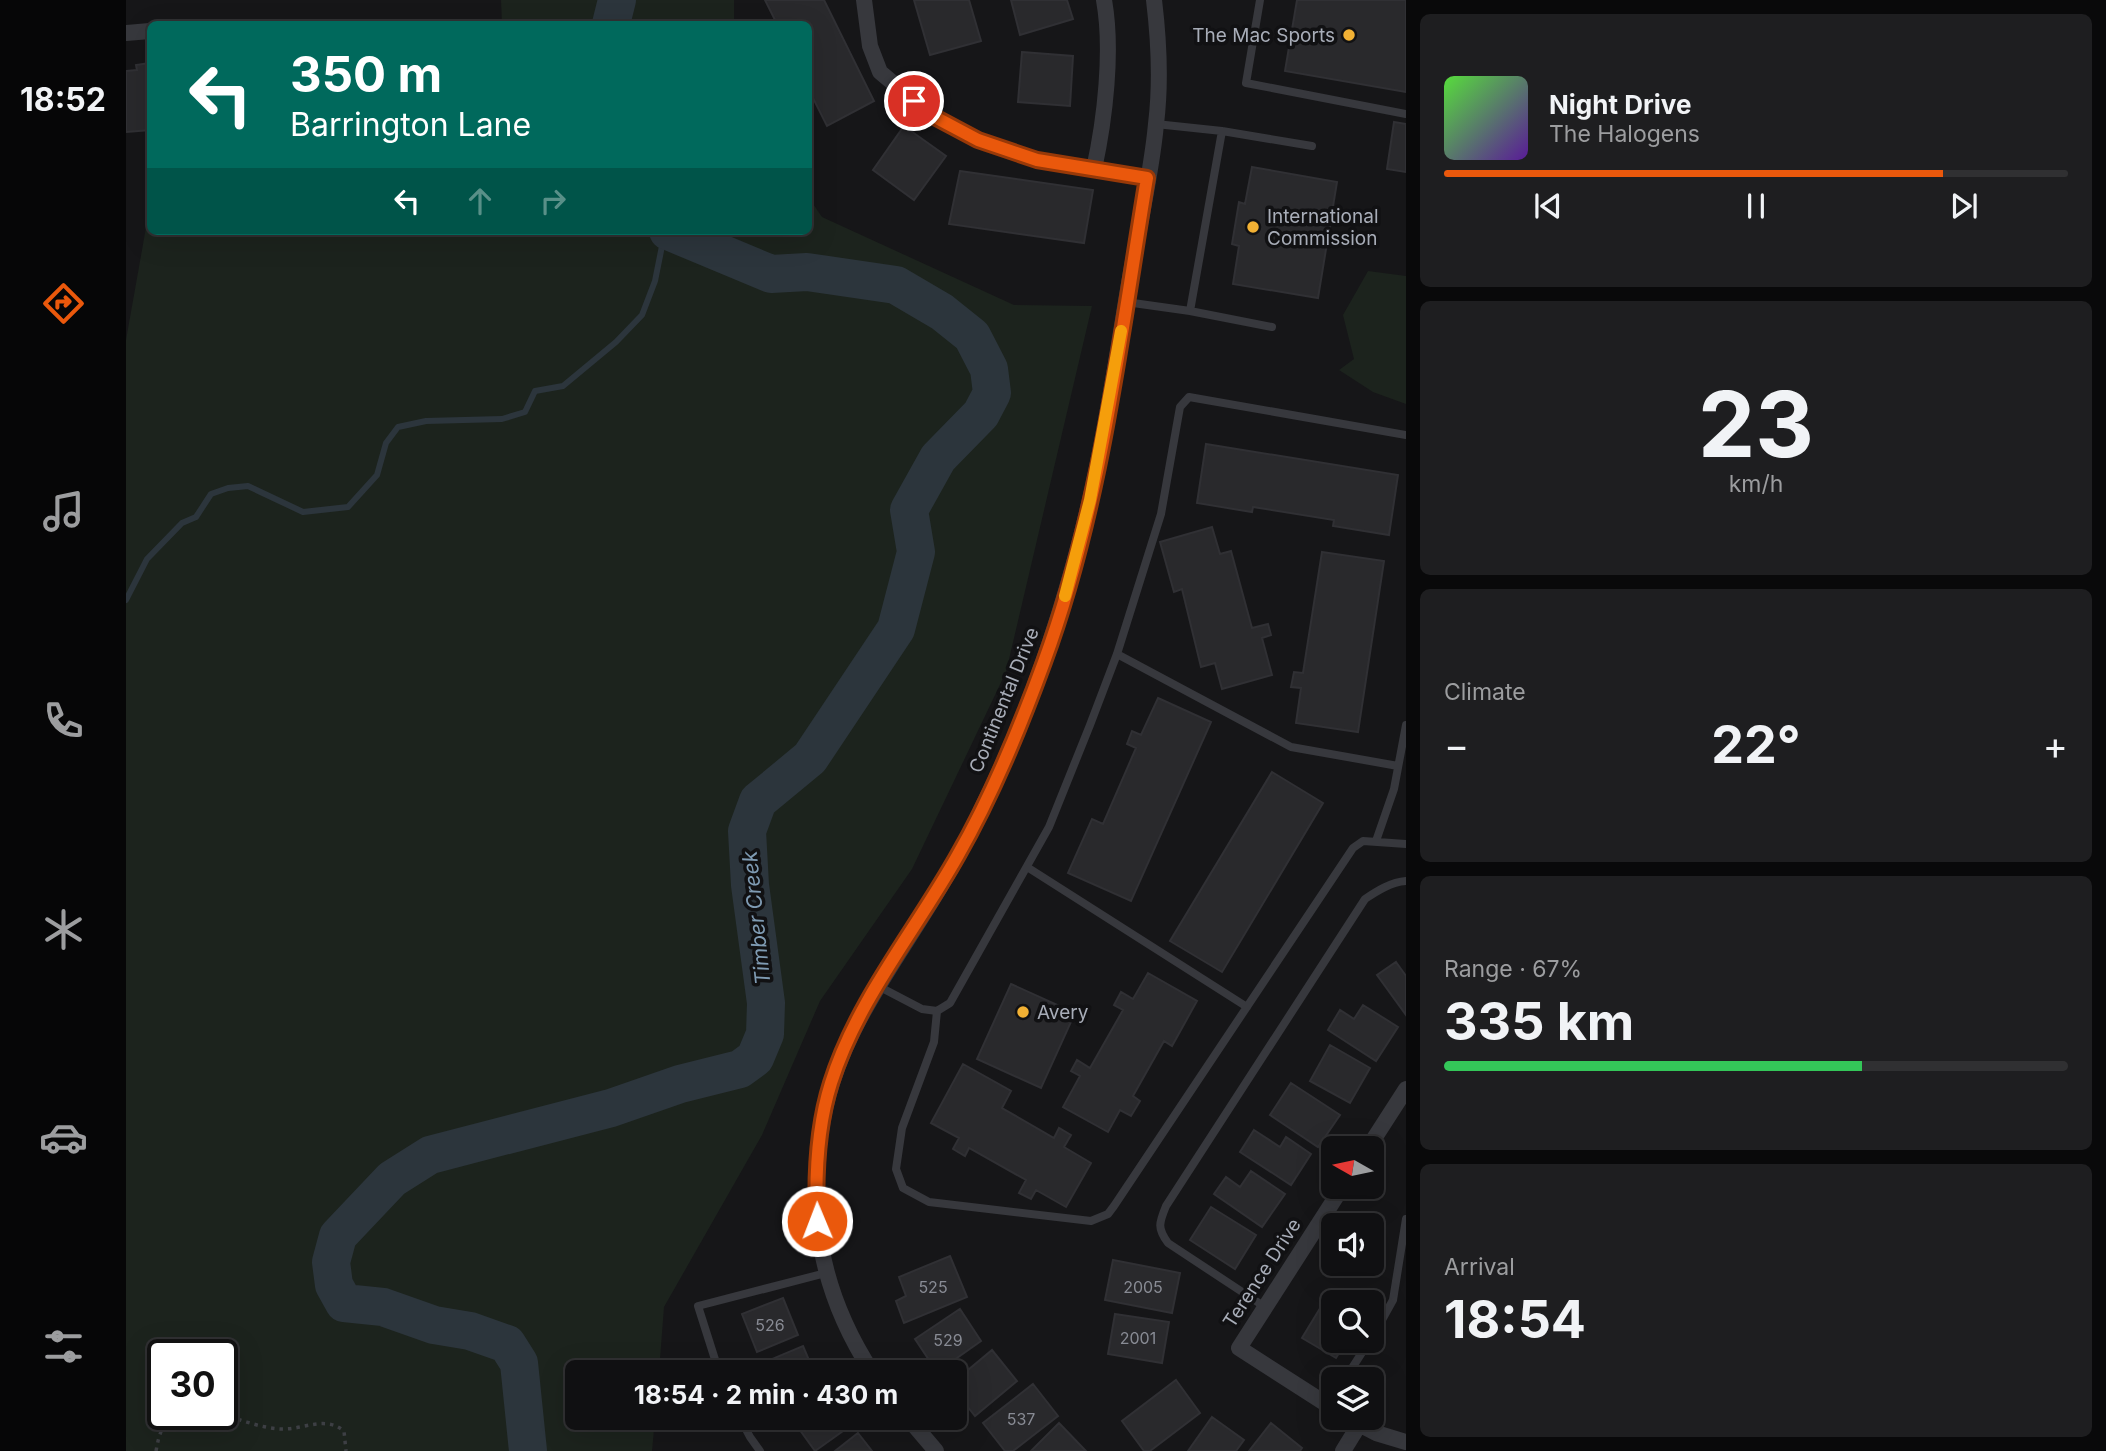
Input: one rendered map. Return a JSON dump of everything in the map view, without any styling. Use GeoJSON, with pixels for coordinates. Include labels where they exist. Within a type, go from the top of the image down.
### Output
{"type":"FeatureCollection","features":[{"type":"Feature","properties":{"kind":"street"},"geometry":{"type":"LineString","coordinates":[[864,0],[870,46],[880,72],[931,115],[978,140],[1037,160],[1147,178]]}},
{"type":"Feature","properties":{"kind":"street"},"geometry":{"type":"LineString","coordinates":[[1094,169],[1103,121],[1109,25],[1104,0]]}},
{"type":"Feature","properties":{"kind":"street","name":"Continental Drive"},"geometry":{"type":"LineString","coordinates":[[865,1360],[843,1320],[826,1273],[819,1243],[817,1158],[824,1113],[838,1062],[859,1018],[939,890],[1005,760],[1045,660],[1061,609],[1090,500],[1156,124],[1158,63],[1154,0]]}},
{"type":"Feature","properties":{"kind":"street"},"geometry":{"type":"LineString","coordinates":[[126,33],[147,31]]}},
{"type":"Feature","properties":{"kind":"street"},"geometry":{"type":"LineString","coordinates":[[1376,1136],[1406,1089]]}},
{"type":"Feature","properties":{"kind":"street","name":"Terence Drive"},"geometry":{"type":"LineString","coordinates":[[1321,1397],[1239,1348],[1335,1199]]}},
{"type":"Feature","properties":{"kind":"street"},"geometry":{"type":"LineString","coordinates":[[918,1430],[936,1451]]}},
{"type":"Feature","properties":{"kind":"street"},"geometry":{"type":"LineString","coordinates":[[1343,1451],[1350,1430]]}},
{"type":"Feature","properties":{"kind":"street"},"geometry":{"type":"LineString","coordinates":[[1370,1430],[1406,1442]]}},
{"type":"Feature","properties":{"kind":"lane"},"geometry":{"type":"LineString","coordinates":[[1260,0],[1246,83],[1406,114]]}},
{"type":"Feature","properties":{"kind":"lane"},"geometry":{"type":"LineString","coordinates":[[1156,124],[1222,131],[1312,146]]}},
{"type":"Feature","properties":{"kind":"lane"},"geometry":{"type":"LineString","coordinates":[[1190,311],[1222,131]]}},
{"type":"Feature","properties":{"kind":"lane"},"geometry":{"type":"LineString","coordinates":[[1126,302],[1272,327]]}},
{"type":"Feature","properties":{"kind":"lane"},"geometry":{"type":"LineString","coordinates":[[878,986],[922,1009],[937,1011],[950,1003],[1049,827],[1117,654],[1161,514],[1180,407],[1189,397],[1406,435]]}},
{"type":"Feature","properties":{"kind":"lane"},"geometry":{"type":"LineString","coordinates":[[1117,654],[1291,747],[1398,766]]}},
{"type":"Feature","properties":{"kind":"lane"},"geometry":{"type":"LineString","coordinates":[[1376,841],[1394,789],[1406,725]]}},
{"type":"Feature","properties":{"kind":"lane"},"geometry":{"type":"LineString","coordinates":[[937,1011],[934,1042],[902,1128],[896,1169],[903,1188],[929,1202],[1091,1221],[1108,1214],[1353,848],[1363,841],[1406,845]]}},
{"type":"Feature","properties":{"kind":"lane"},"geometry":{"type":"LineString","coordinates":[[1027,867],[1247,1007]]}},
{"type":"Feature","properties":{"kind":"lane"},"geometry":{"type":"LineString","coordinates":[[1265,1307],[1168,1243],[1162,1234],[1160,1222],[1166,1206],[1365,900],[1381,889],[1406,881]]}},
{"type":"Feature","properties":{"kind":"lane"},"geometry":{"type":"LineString","coordinates":[[1384,1316],[1393,1300],[1406,1219]]}},
{"type":"Feature","properties":{"kind":"lane"},"geometry":{"type":"LineString","coordinates":[[715,1360],[698,1306],[826,1273]]}},
{"type":"Feature","properties":{"kind":"lane"},"geometry":{"type":"LineString","coordinates":[[746,1430],[760,1451]]}},
{"type":"Feature","properties":{"kind":"path"},"geometry":{"type":"LineString","coordinates":[[238,1419],[282,1429],[322,1422],[332,1424],[344,1431],[346,1451]]}},
{"type":"Feature","properties":{"kind":"path"},"geometry":{"type":"LineString","coordinates":[[156,1451],[162,1430]]}},
{"type":"Feature","properties":{"kind":"shaded area"},"geometry":{"type":"Polygon","coordinates":[[[501,0],[734,0],[734,21],[502,21],[501,0]]]}},
{"type":"Feature","properties":{"kind":"shaded area"},"geometry":{"type":"Polygon","coordinates":[[[812,202],[822,217],[1014,305],[1092,306],[1006,672],[912,869],[820,1001],[762,1135],[664,1307],[660,1360],[565,1360],[565,1430],[654,1430],[652,1451],[126,1451],[126,340],[147,222],[147,235],[812,235],[812,202]]]}},
{"type":"Feature","properties":{"kind":"shaded area"},"geometry":{"type":"Polygon","coordinates":[[[1368,271],[1406,276],[1406,404],[1373,392],[1339,370],[1354,359],[1343,315],[1368,271]]]}},
{"type":"Feature","properties":{"kind":"building"},"geometry":{"type":"Polygon","coordinates":[[[765,0],[824,0],[874,101],[827,126],[812,96],[812,21],[776,21],[765,0]]]}},
{"type":"Feature","properties":{"kind":"building"},"geometry":{"type":"Polygon","coordinates":[[[914,0],[969,0],[981,41],[930,55],[914,0]]]}},
{"type":"Feature","properties":{"kind":"building"},"geometry":{"type":"Polygon","coordinates":[[[1011,0],[1067,0],[1073,19],[1020,35],[1011,0]]]}},
{"type":"Feature","properties":{"kind":"building","name":"The Mac Sports"},"geometry":{"type":"Polygon","coordinates":[[[1297,0],[1406,0],[1406,92],[1285,71],[1297,0]]]}},
{"type":"Feature","properties":{"kind":"building"},"geometry":{"type":"Polygon","coordinates":[[[1022,52],[1073,56],[1070,106],[1018,102],[1022,52]]]}},
{"type":"Feature","properties":{"kind":"building"},"geometry":{"type":"Polygon","coordinates":[[[147,63],[147,130],[126,132],[126,71],[137,70],[136,65],[147,63]]]}},
{"type":"Feature","properties":{"kind":"building"},"geometry":{"type":"Polygon","coordinates":[[[1394,122],[1406,124],[1406,172],[1387,169],[1394,122]]]}},
{"type":"Feature","properties":{"kind":"building"},"geometry":{"type":"Polygon","coordinates":[[[904,126],[946,156],[914,200],[873,170],[904,126]]]}},
{"type":"Feature","properties":{"kind":"building"},"geometry":{"type":"Polygon","coordinates":[[[1252,167],[1337,182],[1318,298],[1233,284],[1239,246],[1232,244],[1239,202],[1245,204],[1252,167]]]}},
{"type":"Feature","properties":{"kind":"building"},"geometry":{"type":"Polygon","coordinates":[[[960,171],[1093,190],[1084,243],[949,224],[960,171]]]}},
{"type":"Feature","properties":{"kind":"building"},"geometry":{"type":"Polygon","coordinates":[[[1206,444],[1398,475],[1389,535],[1333,526],[1334,520],[1253,507],[1252,512],[1197,503],[1206,444]]]}},
{"type":"Feature","properties":{"kind":"building"},"geometry":{"type":"Polygon","coordinates":[[[1212,527],[1220,554],[1231,551],[1252,628],[1268,624],[1271,635],[1262,638],[1272,675],[1222,689],[1215,663],[1201,667],[1182,589],[1174,592],[1160,542],[1212,527]]]}},
{"type":"Feature","properties":{"kind":"building"},"geometry":{"type":"Polygon","coordinates":[[[1322,552],[1384,561],[1358,732],[1296,723],[1301,688],[1291,687],[1294,672],[1303,673],[1322,552]]]}},
{"type":"Feature","properties":{"kind":"building"},"geometry":{"type":"Polygon","coordinates":[[[1158,698],[1211,722],[1131,901],[1068,873],[1092,819],[1103,824],[1136,748],[1127,744],[1132,731],[1141,735],[1158,698]]]}},
{"type":"Feature","properties":{"kind":"building"},"geometry":{"type":"Polygon","coordinates":[[[1272,772],[1323,803],[1222,972],[1170,941],[1272,772]]]}},
{"type":"Feature","properties":{"kind":"building"},"geometry":{"type":"Polygon","coordinates":[[[1396,962],[1406,976],[1406,1015],[1377,975],[1396,962]]]}},
{"type":"Feature","properties":{"kind":"building"},"geometry":{"type":"Polygon","coordinates":[[[1148,973],[1197,1001],[1172,1046],[1164,1041],[1133,1096],[1140,1101],[1131,1116],[1120,1110],[1108,1132],[1063,1107],[1080,1076],[1071,1071],[1077,1060],[1090,1068],[1123,1010],[1114,1005],[1121,992],[1133,999],[1148,973]]]}},
{"type":"Feature","properties":{"kind":"building"},"geometry":{"type":"Polygon","coordinates":[[[1011,984],[1075,1013],[1041,1088],[977,1059],[1011,984]]]}},
{"type":"Feature","properties":{"kind":"building"},"geometry":{"type":"Polygon","coordinates":[[[1363,1005],[1398,1027],[1376,1061],[1328,1030],[1340,1010],[1354,1019],[1363,1005]]]}},
{"type":"Feature","properties":{"kind":"building"},"geometry":{"type":"Polygon","coordinates":[[[1330,1045],[1370,1068],[1350,1103],[1310,1081],[1330,1045]]]}},
{"type":"Feature","properties":{"kind":"building"},"geometry":{"type":"Polygon","coordinates":[[[963,1064],[1011,1091],[1002,1108],[1054,1138],[1059,1128],[1071,1135],[1064,1147],[1091,1163],[1066,1207],[1036,1190],[1031,1199],[1019,1193],[1026,1180],[969,1148],[965,1156],[953,1149],[959,1138],[931,1123],[963,1064]]]}},
{"type":"Feature","properties":{"kind":"building"},"geometry":{"type":"Polygon","coordinates":[[[1291,1083],[1340,1115],[1326,1136],[1321,1136],[1318,1147],[1270,1115],[1291,1083]]]}},
{"type":"Feature","properties":{"kind":"building"},"geometry":{"type":"Polygon","coordinates":[[[1254,1130],[1280,1147],[1286,1137],[1311,1154],[1291,1185],[1240,1152],[1254,1130]]]}},
{"type":"Feature","properties":{"kind":"building"},"geometry":{"type":"Polygon","coordinates":[[[1251,1171],[1285,1194],[1262,1227],[1214,1194],[1226,1177],[1240,1187],[1251,1171]]]}},
{"type":"Feature","properties":{"kind":"building"},"geometry":{"type":"Polygon","coordinates":[[[1211,1207],[1256,1235],[1235,1269],[1190,1240],[1211,1207]]]}},
{"type":"Feature","properties":{"kind":"building"},"geometry":{"type":"Polygon","coordinates":[[[950,1256],[967,1297],[904,1323],[896,1301],[906,1296],[899,1277],[950,1256]]]}},
{"type":"Feature","properties":{"kind":"building"},"geometry":{"type":"Polygon","coordinates":[[[1113,1260],[1180,1273],[1172,1313],[1105,1300],[1113,1260]]]}},
{"type":"Feature","properties":{"kind":"building"},"geometry":{"type":"Polygon","coordinates":[[[783,1298],[798,1335],[757,1352],[742,1314],[783,1298]]]}},
{"type":"Feature","properties":{"kind":"building"},"geometry":{"type":"Polygon","coordinates":[[[1321,1307],[1321,1349],[1302,1338],[1321,1307]]]}},
{"type":"Feature","properties":{"kind":"building"},"geometry":{"type":"Polygon","coordinates":[[[960,1309],[981,1341],[954,1360],[929,1360],[915,1339],[960,1309]]]}},
{"type":"Feature","properties":{"kind":"building"},"geometry":{"type":"Polygon","coordinates":[[[1115,1314],[1169,1322],[1162,1363],[1108,1354],[1115,1314]]]}},
{"type":"Feature","properties":{"kind":"building"},"geometry":{"type":"Polygon","coordinates":[[[803,1346],[809,1360],[770,1360],[803,1346]]]}},
{"type":"Feature","properties":{"kind":"building"},"geometry":{"type":"Polygon","coordinates":[[[992,1350],[1017,1381],[975,1416],[967,1406],[967,1371],[992,1350]]]}},
{"type":"Feature","properties":{"kind":"building"},"geometry":{"type":"Polygon","coordinates":[[[1176,1380],[1200,1413],[1150,1451],[1144,1451],[1122,1421],[1176,1380]]]}},
{"type":"Feature","properties":{"kind":"building"},"geometry":{"type":"Polygon","coordinates":[[[1033,1384],[1058,1416],[1013,1451],[1005,1451],[983,1423],[1033,1384]]]}},
{"type":"Feature","properties":{"kind":"building"},"geometry":{"type":"Polygon","coordinates":[[[1212,1417],[1244,1440],[1236,1451],[1188,1451],[1212,1417]]]}},
{"type":"Feature","properties":{"kind":"building"},"geometry":{"type":"Polygon","coordinates":[[[1059,1423],[1086,1451],[1031,1451],[1059,1423]]]}},
{"type":"Feature","properties":{"kind":"building"},"geometry":{"type":"Polygon","coordinates":[[[1271,1423],[1302,1448],[1300,1451],[1249,1451],[1271,1423]]]}},
{"type":"Feature","properties":{"kind":"building"},"geometry":{"type":"Polygon","coordinates":[[[800,1430],[844,1430],[815,1451],[800,1430]]]}},
{"type":"Feature","properties":{"kind":"building"},"geometry":{"type":"Polygon","coordinates":[[[858,1433],[872,1451],[835,1451],[858,1433]]]}},
{"type":"Feature","properties":{"kind":"waterway","name":"Timber Creek"},"geometry":{"type":"LineString","coordinates":[[612,21],[617,0]]}},
{"type":"Feature","properties":{"kind":"waterway"},"geometry":{"type":"LineString","coordinates":[[126,600],[147,559],[182,523],[196,517],[211,494],[228,488],[248,486],[303,512],[348,507],[377,475],[386,443],[398,427],[426,421],[502,419],[525,412],[535,391],[563,386],[616,342],[642,315],[655,281],[664,235]]}},
{"type":"Feature","properties":{"kind":"waterway","name":"Timber Creek"},"geometry":{"type":"LineString","coordinates":[[528,1451],[519,1363],[507,1344],[470,1331],[434,1325],[383,1307],[344,1303],[334,1285],[331,1262],[338,1236],[392,1179],[430,1155],[611,1108],[680,1084],[740,1069],[755,1058],[765,1034],[766,1003],[750,885],[747,831],[758,801],[810,758],[896,629],[916,552],[909,510],[938,458],[981,414],[992,393],[989,369],[972,336],[942,312],[896,285],[807,272],[771,274],[678,235]]}},
{"type":"Feature","properties":{"kind":"slow traffic"},"geometry":{"type":"LineString","coordinates":[[1065,596],[1090,500],[1121,331]]}},
{"type":"Feature","properties":{"kind":"place","name":"The Mac Sports"},"geometry":{"type":"Point","coordinates":[1349,35]}},
{"type":"Feature","properties":{"kind":"place","name":"International Commission"},"geometry":{"type":"Point","coordinates":[1253,227]}},
{"type":"Feature","properties":{"kind":"place","name":"Avery"},"geometry":{"type":"Point","coordinates":[1023,1012]}},
{"type":"Feature","properties":{"kind":"route"},"geometry":{"type":"LineString","coordinates":[[817,1221],[816,1178],[820,1135],[838,1062],[859,1018],[960,853],[1005,760],[1045,660],[1090,500],[1147,178],[1037,160],[978,140],[931,115],[914,101]]}}]}
